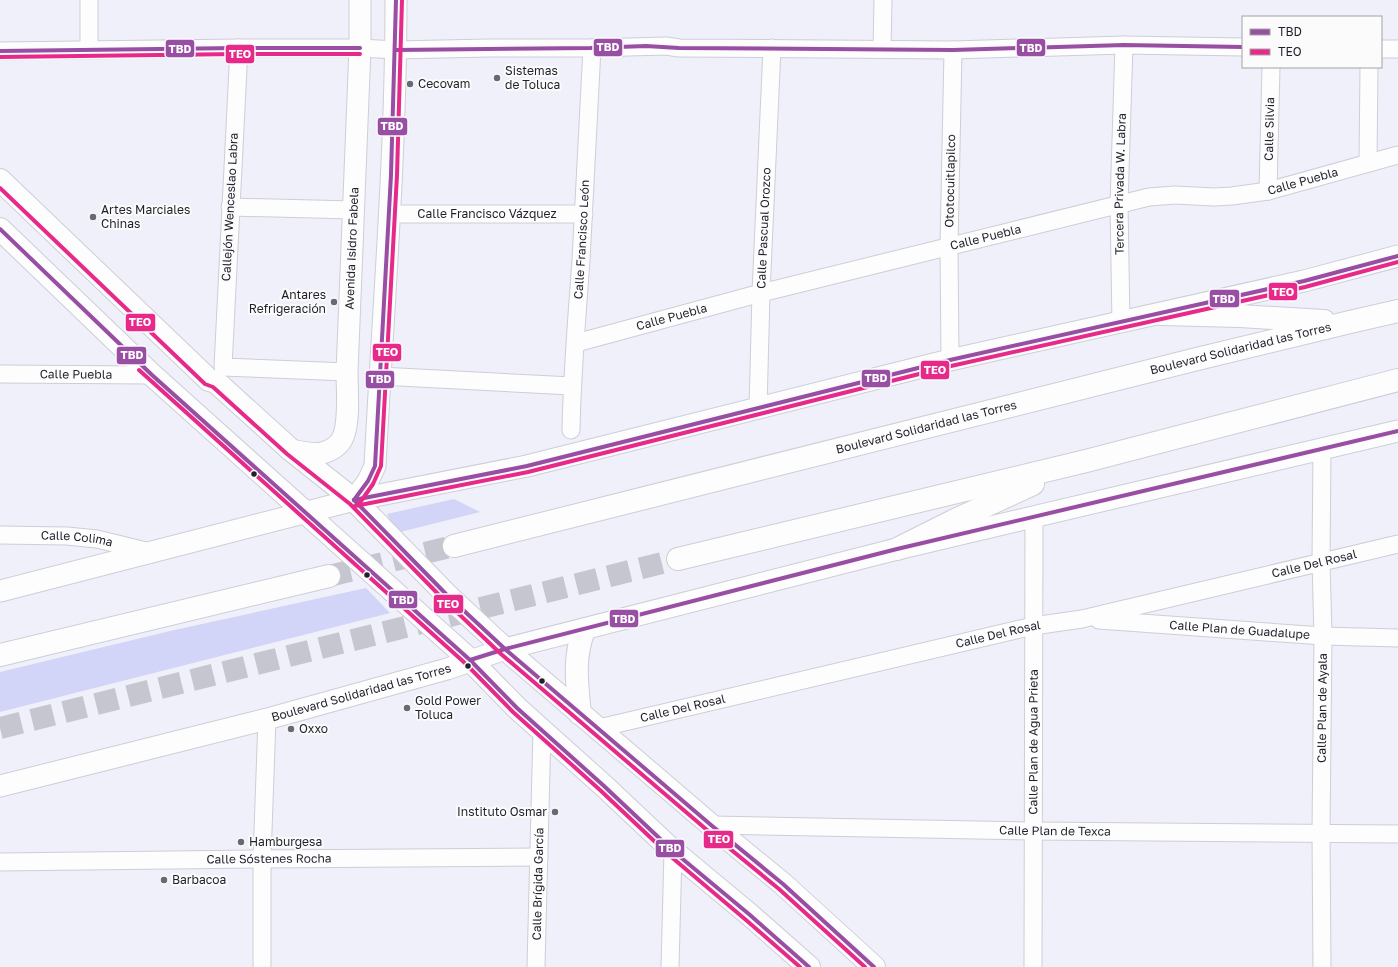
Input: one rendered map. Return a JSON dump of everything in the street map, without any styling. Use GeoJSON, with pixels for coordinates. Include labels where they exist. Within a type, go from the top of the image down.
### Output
{"type":"FeatureCollection","features":[{"type":"Feature","properties":{"kind":"highway"},"geometry":{"type":"LineString","coordinates":[[0,180],[209,380],[216,382],[291,450],[354,500],[446,594],[505,649],[711,825],[783,884],[874,967]]}},
{"type":"Feature","properties":{"kind":"highway"},"geometry":{"type":"LineString","coordinates":[[0,229],[152,375],[470,660],[518,708],[673,851],[750,915],[809,967]]}},
{"type":"Feature","properties":{"kind":"highway","name":"Boulevard Solidaridad las Torres"},"geometry":{"type":"LineString","coordinates":[[454,546],[1398,311]]}},
{"type":"Feature","properties":{"kind":"highway"},"geometry":{"type":"LineString","coordinates":[[1161,314],[1240,316],[1350,322]]}},
{"type":"Feature","properties":{"kind":"highway"},"geometry":{"type":"LineString","coordinates":[[678,559],[1086,461],[1398,380]]}},
{"type":"Feature","properties":{"kind":"highway"},"geometry":{"type":"LineString","coordinates":[[897,549],[1008,495],[1086,461]]}},
{"type":"Feature","properties":{"kind":"highway"},"geometry":{"type":"LineString","coordinates":[[0,655],[329,576]]}},
{"type":"Feature","properties":{"kind":"highway"},"geometry":{"type":"LineString","coordinates":[[580,714],[576,667],[579,643],[584,630]]}},
{"type":"Feature","properties":{"kind":"main road","name":"Avenida Isidro Fabela"},"geometry":{"type":"LineString","coordinates":[[291,450],[314,454],[332,449],[343,438],[346,419],[346,372],[360,48],[360,0]]}},
{"type":"Feature","properties":{"kind":"main road"},"geometry":{"type":"LineString","coordinates":[[354,500],[368,481],[375,466],[389,214],[396,50],[396,0]]}},
{"type":"Feature","properties":{"kind":"main road"},"geometry":{"type":"LineString","coordinates":[[0,591],[354,500],[527,466],[950,360],[1304,282],[1398,256]]}},
{"type":"Feature","properties":{"kind":"main road","name":"Boulevard Solidaridad las Torres"},"geometry":{"type":"LineString","coordinates":[[0,786],[267,719],[447,669],[505,649],[897,549],[1398,431]]}},
{"type":"Feature","properties":{"kind":"street"},"geometry":{"type":"LineString","coordinates":[[89,0],[89,49]]}},
{"type":"Feature","properties":{"kind":"street"},"geometry":{"type":"LineString","coordinates":[[882,49],[883,0]]}},
{"type":"Feature","properties":{"kind":"street"},"geometry":{"type":"LineString","coordinates":[[0,51],[239,48],[360,48],[396,50],[666,46],[678,48],[952,50],[1124,45],[1242,47]]}},
{"type":"Feature","properties":{"kind":"street","name":"Tercera Privada W. Labra"},"geometry":{"type":"LineString","coordinates":[[1121,323],[1119,204],[1124,45]]}},
{"type":"Feature","properties":{"kind":"street","name":"Callejón Wenceslao Labra"},"geometry":{"type":"LineString","coordinates":[[239,48],[223,367],[346,372]]}},
{"type":"Feature","properties":{"kind":"street","name":"Calle Francisco León"},"geometry":{"type":"LineString","coordinates":[[571,430],[572,386],[584,214],[592,48]]}},
{"type":"Feature","properties":{"kind":"street","name":"Calle Pascual Orozco"},"geometry":{"type":"LineString","coordinates":[[758,409],[761,293],[772,48]]}},
{"type":"Feature","properties":{"kind":"street"},"geometry":{"type":"LineString","coordinates":[[1382,49],[1398,49]]}},
{"type":"Feature","properties":{"kind":"street","name":"Ototocuitlapilco"},"geometry":{"type":"LineString","coordinates":[[950,360],[949,246],[952,50]]}},
{"type":"Feature","properties":{"kind":"street","name":"Calle Silvia"},"geometry":{"type":"LineString","coordinates":[[1268,191],[1271,68]]}},
{"type":"Feature","properties":{"kind":"street"},"geometry":{"type":"LineString","coordinates":[[1368,163],[1369,68]]}},
{"type":"Feature","properties":{"kind":"street","name":"Calle Puebla"},"geometry":{"type":"LineString","coordinates":[[576,342],[761,293],[1149,197],[1175,195],[1226,197],[1268,191],[1398,155]]}},
{"type":"Feature","properties":{"kind":"street"},"geometry":{"type":"LineString","coordinates":[[230,207],[353,210]]}},
{"type":"Feature","properties":{"kind":"street","name":"Calle Francisco Vázquez"},"geometry":{"type":"LineString","coordinates":[[389,214],[584,214]]}},
{"type":"Feature","properties":{"kind":"street","name":"Calle Puebla"},"geometry":{"type":"LineString","coordinates":[[0,374],[152,375]]}},
{"type":"Feature","properties":{"kind":"street"},"geometry":{"type":"LineString","coordinates":[[380,376],[572,386]]}},
{"type":"Feature","properties":{"kind":"street","name":"Calle Plan de Ayala"},"geometry":{"type":"LineString","coordinates":[[1322,449],[1322,967]]}},
{"type":"Feature","properties":{"kind":"street","name":"Calle Plan de Agua Prieta"},"geometry":{"type":"LineString","coordinates":[[1033,967],[1034,517]]}},
{"type":"Feature","properties":{"kind":"street","name":"Calle Colima"},"geometry":{"type":"LineString","coordinates":[[0,535],[67,536],[97,539],[152,553]]}},
{"type":"Feature","properties":{"kind":"street","name":"Calle Del Rosal"},"geometry":{"type":"LineString","coordinates":[[599,728],[1033,626],[1082,619],[1398,544]]}},
{"type":"Feature","properties":{"kind":"street","name":"Calle Plan de Guadalupe"},"geometry":{"type":"LineString","coordinates":[[1082,619],[1323,636],[1398,638]]}},
{"type":"Feature","properties":{"kind":"street"},"geometry":{"type":"LineString","coordinates":[[262,967],[262,859],[267,719]]}},
{"type":"Feature","properties":{"kind":"street","name":"Calle Brígida García"},"geometry":{"type":"LineString","coordinates":[[536,967],[542,730]]}},
{"type":"Feature","properties":{"kind":"street","name":"Calle Plan de Texca"},"geometry":{"type":"LineString","coordinates":[[711,825],[1033,831],[1398,834]]}},
{"type":"Feature","properties":{"kind":"street"},"geometry":{"type":"LineString","coordinates":[[670,967],[673,851]]}},
{"type":"Feature","properties":{"kind":"street","name":"Calle Sóstenes Rocha"},"geometry":{"type":"LineString","coordinates":[[0,862],[539,857]]}},
{"type":"Feature","properties":{"kind":"shaded area"},"geometry":{"type":"Polygon","coordinates":[[[454,499],[480,512],[396,533],[387,514],[454,499]]]}},
{"type":"Feature","properties":{"kind":"shaded area"},"geometry":{"type":"Polygon","coordinates":[[[366,588],[390,613],[0,712],[0,672],[170,631],[366,588]]]}},
{"type":"Feature","properties":{"kind":"tunnel"},"geometry":{"type":"LineString","coordinates":[[329,576],[454,546]]}},
{"type":"Feature","properties":{"kind":"tunnel"},"geometry":{"type":"LineString","coordinates":[[0,728],[678,559]]}},
{"type":"Feature","properties":{"kind":"transit line","name":"TBD"},"geometry":{"type":"LineString","coordinates":[[354,500],[368,481],[375,466],[391,175],[396,0]]}},
{"type":"Feature","properties":{"kind":"transit line","name":"TEO"},"geometry":{"type":"LineString","coordinates":[[359,504],[373,484],[381,466],[397,175],[402,0]]}},
{"type":"Feature","properties":{"kind":"transit line","name":"TBD"},"geometry":{"type":"LineString","coordinates":[[396,50],[646,46],[679,48],[953,50],[1124,45],[1242,47]]}},
{"type":"Feature","properties":{"kind":"transit line","name":"TBD"},"geometry":{"type":"LineString","coordinates":[[0,51],[360,48]]}},
{"type":"Feature","properties":{"kind":"transit line","name":"TEO"},"geometry":{"type":"LineString","coordinates":[[0,57],[360,54]]}},
{"type":"Feature","properties":{"kind":"transit line","name":"TEO"},"geometry":{"type":"LineString","coordinates":[[0,188],[205,384],[213,387],[287,454],[350,504],[442,598],[501,654],[707,830],[779,889],[865,967]]}},
{"type":"Feature","properties":{"kind":"transit line","name":"TBD"},"geometry":{"type":"LineString","coordinates":[[0,229],[152,375],[470,660],[517,708],[604,786],[673,851],[750,915],[809,967]]}},
{"type":"Feature","properties":{"kind":"transit line","name":"TBD"},"geometry":{"type":"LineString","coordinates":[[354,500],[527,466],[950,360],[1304,281],[1398,256]]}},
{"type":"Feature","properties":{"kind":"transit line","name":"TEO"},"geometry":{"type":"LineString","coordinates":[[355,506],[528,472],[951,366],[1305,287],[1398,262]]}},
{"type":"Feature","properties":{"kind":"transit line","name":"TEO"},"geometry":{"type":"LineString","coordinates":[[139,370],[466,664],[513,712],[600,790],[669,855],[800,967]]}},
{"type":"Feature","properties":{"kind":"transit line","name":"TBD"},"geometry":{"type":"LineString","coordinates":[[470,660],[505,649],[897,549],[1398,431]]}},
{"type":"Feature","properties":{"kind":"transit line","name":"TBD"},"geometry":{"type":"LineString","coordinates":[[354,500],[446,594],[505,649],[711,825],[783,884],[874,967]]}},
{"type":"Feature","properties":{"kind":"place","name":"Sistemas de Toluca"},"geometry":{"type":"Point","coordinates":[497,78]}},
{"type":"Feature","properties":{"kind":"place","name":"Cecovam"},"geometry":{"type":"Point","coordinates":[410,84]}},
{"type":"Feature","properties":{"kind":"place","name":"Artes Marciales Chinas"},"geometry":{"type":"Point","coordinates":[93,217]}},
{"type":"Feature","properties":{"kind":"place","name":"Antares Refrigeración"},"geometry":{"type":"Point","coordinates":[334,302]}},
{"type":"Feature","properties":{"kind":"place","name":"Gold Power Toluca"},"geometry":{"type":"Point","coordinates":[407,708]}},
{"type":"Feature","properties":{"kind":"place","name":"Oxxo"},"geometry":{"type":"Point","coordinates":[291,729]}},
{"type":"Feature","properties":{"kind":"place","name":"Instituto Osmar"},"geometry":{"type":"Point","coordinates":[555,812]}},
{"type":"Feature","properties":{"kind":"place","name":"Hamburgesa"},"geometry":{"type":"Point","coordinates":[241,842]}},
{"type":"Feature","properties":{"kind":"place","name":"Barbacoa"},"geometry":{"type":"Point","coordinates":[164,880]}}]}
